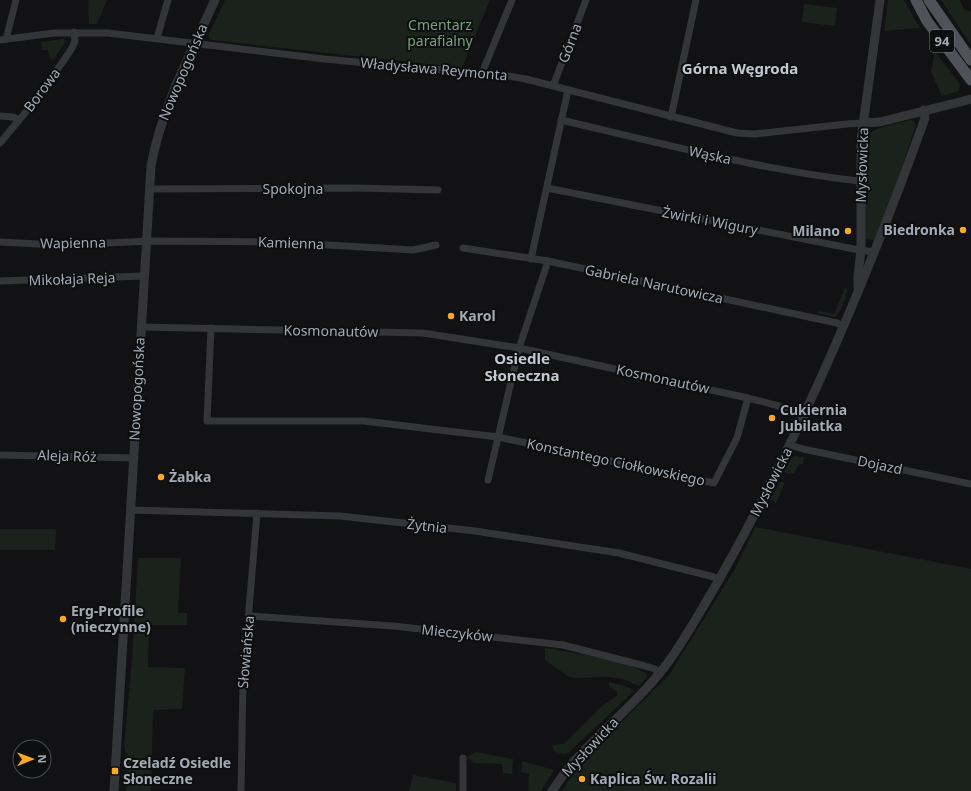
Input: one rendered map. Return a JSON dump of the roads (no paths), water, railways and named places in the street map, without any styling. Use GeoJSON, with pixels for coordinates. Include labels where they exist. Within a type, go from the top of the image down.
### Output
{"type":"FeatureCollection","features":[{"type":"Feature","properties":{"kind":"main road","name":"94"},"geometry":{"type":"LineString","coordinates":[[916,0],[927,21],[971,80]]}},
{"type":"Feature","properties":{"kind":"main road","name":"94"},"geometry":{"type":"LineString","coordinates":[[929,0],[971,60]]}},
{"type":"Feature","properties":{"kind":"street"},"geometry":{"type":"LineString","coordinates":[[3,39],[16,0]]}},
{"type":"Feature","properties":{"kind":"street"},"geometry":{"type":"LineString","coordinates":[[157,38],[168,0]]}},
{"type":"Feature","properties":{"kind":"street","name":"Nowopogońska"},"geometry":{"type":"LineString","coordinates":[[114,791],[149,189],[160,125],[215,0]]}},
{"type":"Feature","properties":{"kind":"street"},"geometry":{"type":"LineString","coordinates":[[482,73],[512,0]]}},
{"type":"Feature","properties":{"kind":"street","name":"Górna"},"geometry":{"type":"LineString","coordinates":[[553,86],[586,0]]}},
{"type":"Feature","properties":{"kind":"street"},"geometry":{"type":"LineString","coordinates":[[671,116],[696,0]]}},
{"type":"Feature","properties":{"kind":"street","name":"Mysłowicka"},"geometry":{"type":"LineString","coordinates":[[552,791],[569,767],[660,674],[720,580],[805,414],[859,290],[858,276],[861,250],[861,140],[880,0]]}},
{"type":"Feature","properties":{"kind":"street","name":"Borowa"},"geometry":{"type":"LineString","coordinates":[[0,143],[59,69],[75,41],[74,32]]}},
{"type":"Feature","properties":{"kind":"street","name":"Władysława Reymonta"},"geometry":{"type":"LineString","coordinates":[[3,39],[54,33],[108,33],[324,59],[482,73],[526,79],[737,133],[750,134],[864,123]]}},
{"type":"Feature","properties":{"kind":"street"},"geometry":{"type":"LineString","coordinates":[[531,258],[568,90]]}},
{"type":"Feature","properties":{"kind":"street"},"geometry":{"type":"LineString","coordinates":[[864,123],[880,122],[971,99]]}},
{"type":"Feature","properties":{"kind":"street"},"geometry":{"type":"LineString","coordinates":[[859,290],[896,198],[925,118],[924,110]]}},
{"type":"Feature","properties":{"kind":"street"},"geometry":{"type":"LineString","coordinates":[[0,116],[10,116],[19,120]]}},
{"type":"Feature","properties":{"kind":"street","name":"Wąska"},"geometry":{"type":"LineString","coordinates":[[561,120],[693,152],[785,170],[861,181]]}},
{"type":"Feature","properties":{"kind":"street","name":"Spokojna"},"geometry":{"type":"LineString","coordinates":[[149,189],[356,188],[438,190]]}},
{"type":"Feature","properties":{"kind":"street","name":"Żwirki i Wigury"},"geometry":{"type":"LineString","coordinates":[[547,188],[874,252]]}},
{"type":"Feature","properties":{"kind":"street","name":"Wapienna"},"geometry":{"type":"LineString","coordinates":[[0,242],[56,245],[146,241]]}},
{"type":"Feature","properties":{"kind":"street","name":"Kamienna"},"geometry":{"type":"LineString","coordinates":[[146,241],[278,242],[414,250],[436,245]]}},
{"type":"Feature","properties":{"kind":"street","name":"Gabriela Narutowicza"},"geometry":{"type":"LineString","coordinates":[[463,248],[531,258],[837,324],[843,327]]}},
{"type":"Feature","properties":{"kind":"street"},"geometry":{"type":"LineString","coordinates":[[488,480],[519,348],[548,262]]}},
{"type":"Feature","properties":{"kind":"street","name":"Mikołaja Reja"},"geometry":{"type":"LineString","coordinates":[[0,281],[144,276]]}},
{"type":"Feature","properties":{"kind":"street","name":"Kosmonautów"},"geometry":{"type":"LineString","coordinates":[[141,327],[423,333],[519,348],[748,398],[805,414]]}},
{"type":"Feature","properties":{"kind":"street","name":"Konstantego Ciołkowskiego"},"geometry":{"type":"LineString","coordinates":[[211,328],[207,422],[364,421],[498,437],[714,483],[736,438],[748,398]]}},
{"type":"Feature","properties":{"kind":"street","name":"Dojazd"},"geometry":{"type":"LineString","coordinates":[[790,444],[803,449],[971,484]]}},
{"type":"Feature","properties":{"kind":"street","name":"Aleja Róż"},"geometry":{"type":"LineString","coordinates":[[0,455],[133,458]]}},
{"type":"Feature","properties":{"kind":"street","name":"Żytnia"},"geometry":{"type":"LineString","coordinates":[[130,510],[340,516],[475,531],[619,553],[714,576],[720,580]]}},
{"type":"Feature","properties":{"kind":"street","name":"Słowiańska"},"geometry":{"type":"LineString","coordinates":[[241,791],[242,704],[257,513]]}},
{"type":"Feature","properties":{"kind":"street","name":"Mieczyków"},"geometry":{"type":"LineString","coordinates":[[249,616],[393,626],[563,645],[645,666],[655,669],[660,674]]}},
{"type":"Feature","properties":{"kind":"street"},"geometry":{"type":"LineString","coordinates":[[463,758],[463,791]]}},
{"type":"Feature","properties":{"kind":"place","name":"Biedronka"},"geometry":{"type":"Point","coordinates":[963,230]}},
{"type":"Feature","properties":{"kind":"place","name":"Milano"},"geometry":{"type":"Point","coordinates":[848,231]}},
{"type":"Feature","properties":{"kind":"place","name":"Karol"},"geometry":{"type":"Point","coordinates":[451,316]}},
{"type":"Feature","properties":{"kind":"place","name":"Cukiernia Jubilatka"},"geometry":{"type":"Point","coordinates":[772,418]}},
{"type":"Feature","properties":{"kind":"place","name":"Żabka"},"geometry":{"type":"Point","coordinates":[161,477]}},
{"type":"Feature","properties":{"kind":"place","name":"Erg-Profile (nieczynne)"},"geometry":{"type":"Point","coordinates":[63,619]}},
{"type":"Feature","properties":{"kind":"place","name":"Czeladź Osiedle Słoneczne"},"geometry":{"type":"Point","coordinates":[115,771]}},
{"type":"Feature","properties":{"kind":"place","name":"Kaplica Św. Rozalii"},"geometry":{"type":"Point","coordinates":[582,779]}},
{"type":"Feature","properties":{"kind":"district","name":"Górna Węgroda"},"geometry":{"type":"Point","coordinates":[740,69]}},
{"type":"Feature","properties":{"kind":"district","name":"Osiedle Słoneczna"},"geometry":{"type":"Point","coordinates":[522,368]}},
{"type":"Feature","properties":{"kind":"park label","name":"Cmentarz parafialny"},"geometry":{"type":"Point","coordinates":[440,34]}}]}
